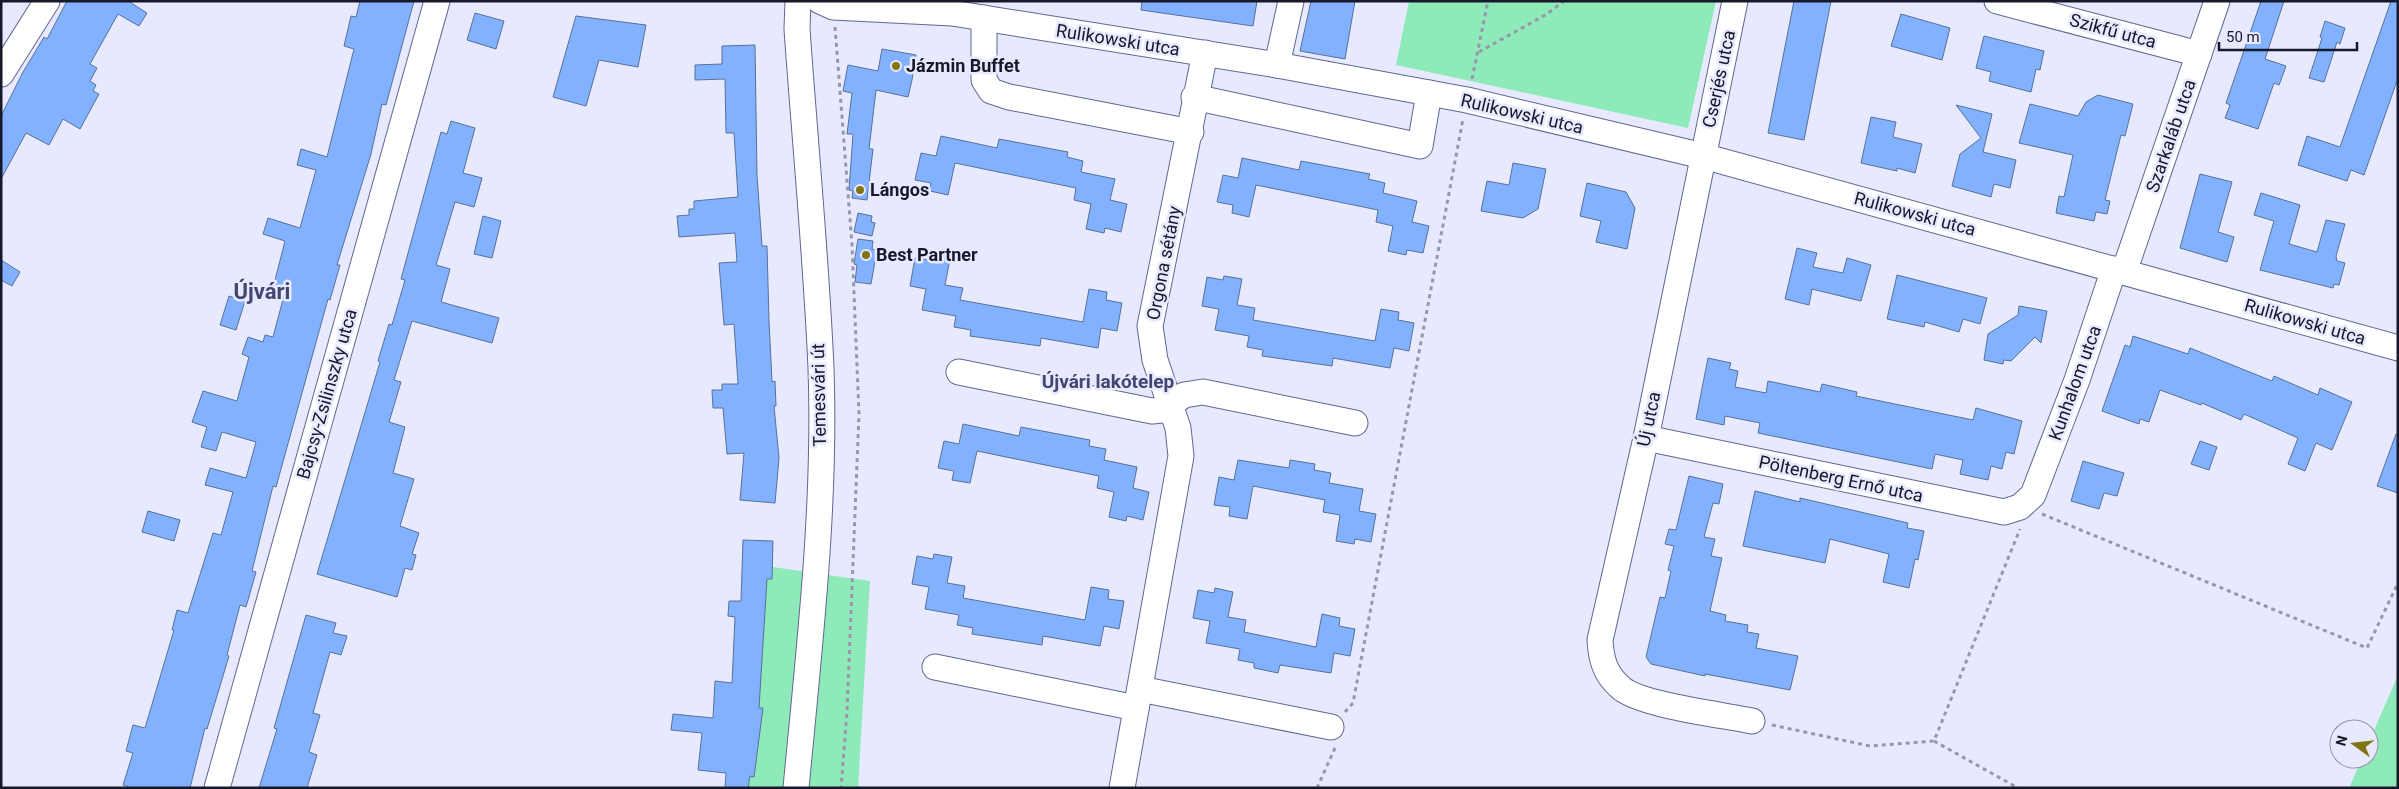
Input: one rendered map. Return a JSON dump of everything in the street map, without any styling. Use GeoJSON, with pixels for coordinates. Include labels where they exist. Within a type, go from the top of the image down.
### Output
{"type":"FeatureCollection","features":[{"type":"Feature","properties":{"kind":"street"},"geometry":{"type":"LineString","coordinates":[[1,74],[47,1]]}},
{"type":"Feature","properties":{"kind":"street","name":"Bajcsy-Zsilinszky utca"},"geometry":{"type":"LineString","coordinates":[[217,788],[437,1]]}},
{"type":"Feature","properties":{"kind":"street","name":"Temesvári út"},"geometry":{"type":"LineString","coordinates":[[796,788],[811,620],[819,486],[821,379],[797,29],[798,1]]}},
{"type":"Feature","properties":{"kind":"street"},"geometry":{"type":"LineString","coordinates":[[1277,65],[1291,1]]}},
{"type":"Feature","properties":{"kind":"street","name":"Cserjés utca"},"geometry":{"type":"LineString","coordinates":[[1703,156],[1735,1]]}},
{"type":"Feature","properties":{"kind":"street","name":"Szikfű utca"},"geometry":{"type":"LineString","coordinates":[[1997,1],[2199,54]]}},
{"type":"Feature","properties":{"kind":"street","name":"Szarkaláb utca"},"geometry":{"type":"LineString","coordinates":[[2119,270],[2217,1]]}},
{"type":"Feature","properties":{"kind":"street","name":"Rulikowski utca"},"geometry":{"type":"LineString","coordinates":[[827,4],[952,7],[984,18],[1277,65],[1467,100],[1703,156],[2398,348]]}},
{"type":"Feature","properties":{"kind":"street"},"geometry":{"type":"LineString","coordinates":[[984,18],[984,80],[991,91],[1009,97],[1190,132]]}},
{"type":"Feature","properties":{"kind":"street","name":"Orgona sétány"},"geometry":{"type":"LineString","coordinates":[[1122,788],[1181,456],[1178,428],[1171,402],[1155,360],[1150,326],[1190,132],[1194,97],[1205,53]]}},
{"type":"Feature","properties":{"kind":"street"},"geometry":{"type":"LineString","coordinates":[[1194,97],[1420,146],[1429,93]]}},
{"type":"Feature","properties":{"kind":"street","name":"Új utca"},"geometry":{"type":"LineString","coordinates":[[1703,156],[1646,438],[1600,640],[1604,666],[1621,689],[1648,701],[1752,721]]}},
{"type":"Feature","properties":{"kind":"street","name":"Kunhalom utca"},"geometry":{"type":"LineString","coordinates":[[2033,495],[2119,270]]}},
{"type":"Feature","properties":{"kind":"street"},"geometry":{"type":"LineString","coordinates":[[959,372],[1152,411],[1162,410],[1171,402],[1184,395],[1203,392],[1355,423]]}},
{"type":"Feature","properties":{"kind":"street","name":"Pöltenberg Ernő utca"},"geometry":{"type":"LineString","coordinates":[[1646,438],[2004,512],[2020,507],[2033,495]]}},
{"type":"Feature","properties":{"kind":"street"},"geometry":{"type":"LineString","coordinates":[[935,667],[1331,727]]}},
{"type":"Feature","properties":{"kind":"path"},"geometry":{"type":"LineString","coordinates":[[1317,788],[1338,742],[1331,727],[1353,703],[1467,100],[1488,1]]}},
{"type":"Feature","properties":{"kind":"path"},"geometry":{"type":"LineString","coordinates":[[1478,52],[1547,14],[1564,1]]}},
{"type":"Feature","properties":{"kind":"path"},"geometry":{"type":"LineString","coordinates":[[827,4],[852,245],[859,414],[847,712],[841,788]]}},
{"type":"Feature","properties":{"kind":"path"},"geometry":{"type":"LineString","coordinates":[[2033,495],[2028,508],[2368,648],[2398,582]]}},
{"type":"Feature","properties":{"kind":"path"},"geometry":{"type":"LineString","coordinates":[[1934,741],[2021,526]]}},
{"type":"Feature","properties":{"kind":"path"},"geometry":{"type":"LineString","coordinates":[[1752,721],[1870,746],[1934,741],[2018,788]]}},
{"type":"Feature","properties":{"kind":"green space"},"geometry":{"type":"Polygon","coordinates":[[[1409,1],[1716,1],[1688,128],[1396,65],[1409,1]]]}},
{"type":"Feature","properties":{"kind":"green space"},"geometry":{"type":"Polygon","coordinates":[[[766,566],[870,581],[858,788],[747,788],[766,566]]]}},
{"type":"Feature","properties":{"kind":"green space"},"geometry":{"type":"Polygon","coordinates":[[[2398,675],[2398,788],[2349,788],[2358,769],[2379,769],[2379,719],[2398,675]]]}},
{"type":"Feature","properties":{"kind":"building"},"geometry":{"type":"Polygon","coordinates":[[[67,1],[128,1],[147,13],[139,26],[118,14],[90,64],[97,68],[90,81],[96,85],[93,91],[99,94],[80,129],[63,119],[49,145],[26,133],[1,179],[1,116],[23,72],[44,37],[47,39],[67,1]]]}},
{"type":"Feature","properties":{"kind":"building"},"geometry":{"type":"Polygon","coordinates":[[[360,1],[414,1],[386,105],[382,104],[371,154],[337,265],[340,265],[330,300],[328,299],[276,487],[273,486],[252,571],[256,572],[246,607],[240,605],[227,655],[229,656],[207,729],[205,728],[190,788],[132,788],[123,785],[133,753],[126,751],[133,725],[145,728],[174,630],[172,630],[177,610],[188,613],[213,533],[221,535],[233,492],[205,485],[210,468],[246,478],[256,442],[222,432],[216,451],[201,447],[207,427],[192,422],[203,391],[237,401],[249,357],[242,354],[248,337],[263,342],[265,335],[273,337],[286,288],[274,284],[285,241],[263,234],[268,218],[300,228],[316,170],[297,165],[301,149],[327,157],[354,49],[344,46],[351,16],[356,17],[360,1]]]}},
{"type":"Feature","properties":{"kind":"building"},"geometry":{"type":"Polygon","coordinates":[[[1142,1],[1257,1],[1253,26],[1141,10],[1142,1]]]}},
{"type":"Feature","properties":{"kind":"building"},"geometry":{"type":"Polygon","coordinates":[[[1311,1],[1355,1],[1345,59],[1300,51],[1311,1]]]}},
{"type":"Feature","properties":{"kind":"building"},"geometry":{"type":"Polygon","coordinates":[[[1794,1],[1831,1],[1804,140],[1768,133],[1794,1]]]}},
{"type":"Feature","properties":{"kind":"building"},"geometry":{"type":"Polygon","coordinates":[[[2261,1],[2284,1],[2265,59],[2286,66],[2279,85],[2274,83],[2258,129],[2225,118],[2230,105],[2226,103],[2261,1]]]}},
{"type":"Feature","properties":{"kind":"building"},"geometry":{"type":"Polygon","coordinates":[[[2391,1],[2398,1],[2398,78],[2364,175],[2351,170],[2347,181],[2298,165],[2307,136],[2340,147],[2391,1]]]}},
{"type":"Feature","properties":{"kind":"building"},"geometry":{"type":"Polygon","coordinates":[[[475,13],[504,21],[496,49],[467,40],[475,13]]]}},
{"type":"Feature","properties":{"kind":"building"},"geometry":{"type":"Polygon","coordinates":[[[1901,14],[1950,28],[1942,60],[1891,46],[1901,14]]]}},
{"type":"Feature","properties":{"kind":"building"},"geometry":{"type":"Polygon","coordinates":[[[576,16],[646,25],[638,67],[599,60],[586,106],[553,97],[576,16]]]}},
{"type":"Feature","properties":{"kind":"building"},"geometry":{"type":"Polygon","coordinates":[[[2325,21],[2345,28],[2340,44],[2337,42],[2324,82],[2309,78],[2322,38],[2320,37],[2325,21]]]}},
{"type":"Feature","properties":{"kind":"building"},"geometry":{"type":"Polygon","coordinates":[[[1984,36],[2044,51],[2040,70],[2036,69],[2031,92],[1989,81],[1991,72],[1976,68],[1984,36]]]}},
{"type":"Feature","properties":{"kind":"building"},"geometry":{"type":"Polygon","coordinates":[[[755,45],[757,175],[762,246],[767,246],[772,382],[775,381],[776,406],[774,406],[779,458],[775,503],[740,500],[744,453],[727,454],[723,408],[713,408],[712,390],[722,390],[722,384],[738,384],[734,324],[724,325],[719,263],[737,262],[735,233],[679,237],[677,216],[689,215],[689,209],[694,209],[694,201],[738,197],[734,133],[726,133],[725,79],[695,80],[695,65],[722,64],[722,46],[755,45]]]}},
{"type":"Feature","properties":{"kind":"building"},"geometry":{"type":"Polygon","coordinates":[[[882,49],[916,55],[912,80],[908,97],[876,90],[869,149],[873,149],[867,200],[852,198],[853,191],[849,190],[853,134],[847,134],[852,93],[843,91],[848,65],[878,71],[882,49]]]}},
{"type":"Feature","properties":{"kind":"building"},"geometry":{"type":"Polygon","coordinates":[[[2098,95],[2133,104],[2125,136],[2121,135],[2105,200],[2110,201],[2107,214],[2096,212],[2094,221],[2056,213],[2059,196],[2064,197],[2073,155],[2019,143],[2030,104],[2078,116],[2086,102],[2098,95]]]}},
{"type":"Feature","properties":{"kind":"building"},"geometry":{"type":"Polygon","coordinates":[[[1956,105],[1992,114],[1983,152],[2016,160],[2010,188],[1994,184],[1991,197],[1952,186],[1960,154],[1981,138],[1956,105]]]}},
{"type":"Feature","properties":{"kind":"building"},"geometry":{"type":"Polygon","coordinates":[[[1871,117],[1896,122],[1893,137],[1922,144],[1915,173],[1897,168],[1897,171],[1861,163],[1871,117]]]}},
{"type":"Feature","properties":{"kind":"building"},"geometry":{"type":"Polygon","coordinates":[[[451,121],[475,128],[463,173],[482,178],[474,207],[455,202],[436,265],[450,269],[441,302],[499,318],[492,343],[412,321],[394,380],[401,382],[389,422],[405,427],[393,473],[414,479],[400,526],[419,533],[412,554],[416,555],[412,570],[405,568],[397,597],[317,574],[380,362],[378,361],[389,324],[392,325],[405,280],[401,279],[441,132],[447,134],[451,121]]]}},
{"type":"Feature","properties":{"kind":"building"},"geometry":{"type":"Polygon","coordinates":[[[941,136],[997,148],[999,139],[1068,152],[1067,157],[1083,161],[1081,172],[1115,179],[1110,200],[1127,204],[1121,232],[1105,228],[1104,233],[1086,229],[1091,204],[1074,200],[1076,188],[955,163],[948,195],[930,191],[931,183],[915,180],[921,153],[936,156],[941,136]]]}},
{"type":"Feature","properties":{"kind":"building"},"geometry":{"type":"Polygon","coordinates":[[[1242,158],[1299,170],[1301,161],[1370,174],[1368,179],[1385,183],[1383,193],[1417,201],[1412,222],[1429,226],[1423,253],[1407,250],[1406,255],[1388,251],[1393,226],[1376,222],[1378,210],[1256,185],[1249,217],[1232,213],[1233,205],[1217,202],[1223,175],[1238,178],[1242,158]]]}},
{"type":"Feature","properties":{"kind":"building"},"geometry":{"type":"Polygon","coordinates":[[[1513,163],[1546,169],[1538,209],[1523,218],[1481,211],[1487,181],[1509,185],[1513,163]]]}},
{"type":"Feature","properties":{"kind":"building"},"geometry":{"type":"Polygon","coordinates":[[[2200,174],[2232,182],[2218,232],[2234,237],[2227,262],[2180,248],[2200,174]]]}},
{"type":"Feature","properties":{"kind":"building"},"geometry":{"type":"Polygon","coordinates":[[[1587,183],[1626,192],[1635,208],[1627,249],[1596,242],[1601,221],[1580,216],[1587,183]]]}},
{"type":"Feature","properties":{"kind":"building"},"geometry":{"type":"Polygon","coordinates":[[[2261,193],[2300,205],[2289,244],[2317,252],[2326,220],[2345,224],[2336,256],[2337,261],[2345,263],[2339,285],[2334,284],[2333,288],[2260,270],[2274,221],[2254,215],[2261,193]]]}},
{"type":"Feature","properties":{"kind":"building"},"geometry":{"type":"Polygon","coordinates":[[[858,213],[872,216],[871,222],[875,223],[872,236],[854,232],[858,213]]]}},
{"type":"Feature","properties":{"kind":"building"},"geometry":{"type":"Polygon","coordinates":[[[483,216],[501,221],[492,258],[474,254],[483,216]]]}},
{"type":"Feature","properties":{"kind":"building"},"geometry":{"type":"Polygon","coordinates":[[[858,239],[873,241],[872,249],[877,250],[871,284],[855,282],[857,265],[854,264],[858,239]]]}},
{"type":"Feature","properties":{"kind":"building"},"geometry":{"type":"Polygon","coordinates":[[[1797,248],[1817,253],[1813,267],[1843,273],[1847,258],[1871,265],[1861,301],[1812,289],[1809,305],[1785,299],[1797,248]]]}},
{"type":"Feature","properties":{"kind":"building"},"geometry":{"type":"Polygon","coordinates":[[[932,256],[950,259],[945,285],[963,288],[960,300],[1083,322],[1089,289],[1107,292],[1106,300],[1122,303],[1117,331],[1101,328],[1098,348],[1041,338],[1040,346],[970,336],[971,330],[954,327],[956,316],[922,310],[926,289],[910,286],[915,258],[931,260],[932,256]]]}},
{"type":"Feature","properties":{"kind":"building"},"geometry":{"type":"Polygon","coordinates":[[[1,260],[20,272],[12,286],[1,280],[1,260]]]}},
{"type":"Feature","properties":{"kind":"building"},"geometry":{"type":"Polygon","coordinates":[[[1897,275],[1987,298],[1980,324],[1963,319],[1959,332],[1925,322],[1924,327],[1887,319],[1897,275]]]}},
{"type":"Feature","properties":{"kind":"building"},"geometry":{"type":"Polygon","coordinates":[[[1224,276],[1242,279],[1237,305],[1255,308],[1253,320],[1375,341],[1381,309],[1399,312],[1398,320],[1414,323],[1409,351],[1394,348],[1390,368],[1333,358],[1332,366],[1262,356],[1263,350],[1247,347],[1249,336],[1215,330],[1219,309],[1202,306],[1207,277],[1223,280],[1224,276]]]}},
{"type":"Feature","properties":{"kind":"building"},"geometry":{"type":"Polygon","coordinates":[[[229,296],[245,301],[236,330],[220,325],[229,296]]]}},
{"type":"Feature","properties":{"kind":"building"},"geometry":{"type":"Polygon","coordinates":[[[2019,306],[2047,311],[2041,343],[2035,337],[2011,361],[2004,360],[2003,364],[1984,360],[1988,334],[2018,315],[2019,306]]]}},
{"type":"Feature","properties":{"kind":"building"},"geometry":{"type":"Polygon","coordinates":[[[2133,336],[2188,354],[2190,348],[2272,381],[2274,376],[2318,395],[2320,388],[2352,402],[2332,450],[2316,443],[2305,471],[2288,464],[2298,438],[2244,414],[2241,420],[2202,403],[2201,405],[2160,390],[2149,422],[2140,419],[2139,424],[2102,411],[2125,345],[2130,347],[2133,336]]]}},
{"type":"Feature","properties":{"kind":"building"},"geometry":{"type":"Polygon","coordinates":[[[1708,358],[1731,363],[1729,369],[1738,371],[1735,387],[1766,393],[1768,381],[1820,392],[1822,384],[1857,392],[1856,396],[1973,420],[1976,408],[2022,421],[2014,454],[2006,452],[2002,469],[1991,466],[1988,480],[1960,474],[1963,460],[1935,454],[1932,469],[1758,433],[1760,423],[1725,416],[1724,425],[1696,419],[1708,358]]]}},
{"type":"Feature","properties":{"kind":"building"},"geometry":{"type":"Polygon","coordinates":[[[963,424],[1019,436],[1021,427],[1090,440],[1089,446],[1106,449],[1104,460],[1137,467],[1133,488],[1149,492],[1143,520],[1127,516],[1126,521],[1109,517],[1114,492],[1097,488],[1099,476],[977,451],[970,483],[952,480],[954,471],[938,468],[944,441],[959,444],[963,424]]]}},
{"type":"Feature","properties":{"kind":"building"},"geometry":{"type":"Polygon","coordinates":[[[2396,434],[2398,435],[2398,493],[2377,486],[2396,434]]]}},
{"type":"Feature","properties":{"kind":"building"},"geometry":{"type":"Polygon","coordinates":[[[2200,441],[2217,447],[2209,470],[2191,464],[2200,441]]]}},
{"type":"Feature","properties":{"kind":"building"},"geometry":{"type":"Polygon","coordinates":[[[1238,460],[1289,468],[1290,460],[1315,464],[1314,470],[1331,473],[1329,483],[1363,489],[1359,511],[1376,514],[1371,542],[1355,539],[1354,544],[1336,541],[1340,515],[1323,512],[1325,500],[1253,486],[1247,519],[1229,516],[1230,507],[1214,505],[1219,477],[1234,480],[1238,460]]]}},
{"type":"Feature","properties":{"kind":"building"},"geometry":{"type":"Polygon","coordinates":[[[2083,461],[2124,473],[2117,496],[2104,493],[2099,509],[2071,501],[2083,461]]]}},
{"type":"Feature","properties":{"kind":"building"},"geometry":{"type":"Polygon","coordinates":[[[1689,476],[1723,484],[1719,504],[1713,503],[1704,537],[1715,539],[1711,556],[1722,558],[1710,611],[1726,615],[1725,621],[1748,625],[1747,632],[1759,634],[1756,648],[1798,656],[1790,690],[1705,674],[1705,676],[1651,664],[1646,657],[1660,597],[1665,598],[1671,571],[1668,570],[1674,546],[1665,544],[1669,529],[1676,530],[1689,476]]]}},
{"type":"Feature","properties":{"kind":"building"},"geometry":{"type":"Polygon","coordinates":[[[1755,491],[1800,502],[1800,498],[1908,523],[1907,528],[1924,531],[1918,560],[1915,559],[1909,588],[1883,582],[1889,554],[1830,539],[1825,563],[1743,546],[1755,491]]]}},
{"type":"Feature","properties":{"kind":"building"},"geometry":{"type":"Polygon","coordinates":[[[148,511],[180,520],[174,541],[142,532],[148,511]]]}},
{"type":"Feature","properties":{"kind":"building"},"geometry":{"type":"Polygon","coordinates":[[[743,540],[773,541],[772,579],[767,579],[759,708],[763,708],[754,777],[750,776],[748,788],[725,788],[726,773],[698,770],[702,733],[671,730],[673,714],[713,718],[715,681],[732,683],[735,617],[728,616],[729,601],[741,601],[743,540]]]}},
{"type":"Feature","properties":{"kind":"building"},"geometry":{"type":"Polygon","coordinates":[[[934,554],[952,557],[947,583],[965,586],[963,598],[1085,620],[1091,587],[1109,590],[1108,599],[1124,601],[1119,629],[1104,626],[1100,646],[1043,636],[1042,645],[972,634],[973,628],[957,625],[959,615],[925,609],[929,587],[912,584],[917,556],[933,559],[934,554]]]}},
{"type":"Feature","properties":{"kind":"building"},"geometry":{"type":"Polygon","coordinates":[[[1215,588],[1233,592],[1228,617],[1246,620],[1244,632],[1316,647],[1322,614],[1340,618],[1339,626],[1355,629],[1350,656],[1334,653],[1331,673],[1280,665],[1278,673],[1254,668],[1254,663],[1238,660],[1240,649],[1206,643],[1210,621],[1193,618],[1198,590],[1214,593],[1215,588]]]}},
{"type":"Feature","properties":{"kind":"building"},"geometry":{"type":"Polygon","coordinates":[[[306,615],[336,623],[333,633],[347,636],[341,655],[330,652],[313,713],[320,715],[309,752],[317,755],[307,788],[259,788],[277,729],[274,728],[306,615]]]}},
{"type":"Feature","properties":{"kind":"place","name":"Jázmin Buffet"},"geometry":{"type":"Point","coordinates":[896,66]}},
{"type":"Feature","properties":{"kind":"place","name":"Lángos"},"geometry":{"type":"Point","coordinates":[860,190]}},
{"type":"Feature","properties":{"kind":"place","name":"Best Partner"},"geometry":{"type":"Point","coordinates":[866,255]}},
{"type":"Feature","properties":{"kind":"district","name":"Újvári"},"geometry":{"type":"Point","coordinates":[262,291]}},
{"type":"Feature","properties":{"kind":"district","name":"Újvári lakótelep"},"geometry":{"type":"Point","coordinates":[1108,381]}}]}
